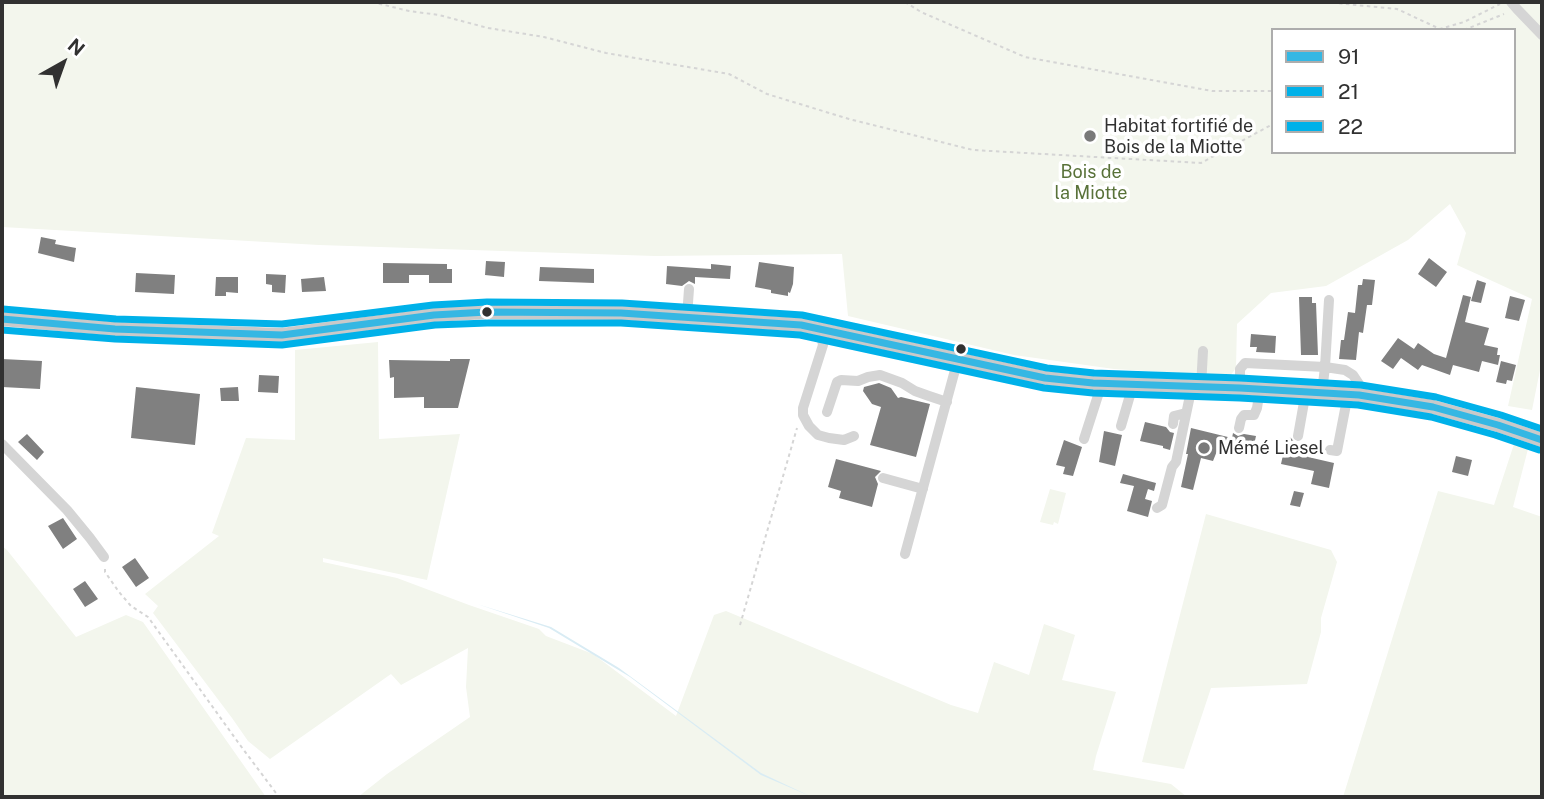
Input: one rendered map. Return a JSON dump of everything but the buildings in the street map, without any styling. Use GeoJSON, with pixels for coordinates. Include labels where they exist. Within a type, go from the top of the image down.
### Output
{"type":"FeatureCollection","features":[{"type":"Feature","properties":{"kind":"main road"},"geometry":{"type":"LineString","coordinates":[[2,319],[115,329],[282,335],[434,315],[487,312],[621,313],[801,325],[1045,378],[1133,385],[1322,392],[1433,407],[1542,440]]}},
{"type":"Feature","properties":{"kind":"street"},"geometry":{"type":"LineString","coordinates":[[1514,6],[1542,35]]}},
{"type":"Feature","properties":{"kind":"street"},"geometry":{"type":"LineString","coordinates":[[687,317],[689,289]]}},
{"type":"Feature","properties":{"kind":"street"},"geometry":{"type":"LineString","coordinates":[[1322,392],[1329,300]]}},
{"type":"Feature","properties":{"kind":"street"},"geometry":{"type":"LineString","coordinates":[[820,329],[823,345],[803,415],[818,435],[844,440],[854,436]]}},
{"type":"Feature","properties":{"kind":"street"},"geometry":{"type":"LineString","coordinates":[[1157,508],[1163,505],[1172,467],[1176,462],[1186,413],[1197,387],[1203,351]]}},
{"type":"Feature","properties":{"kind":"street"},"geometry":{"type":"LineString","coordinates":[[905,554],[958,359]]}},
{"type":"Feature","properties":{"kind":"street"},"geometry":{"type":"LineString","coordinates":[[1240,388],[1240,369],[1245,363],[1325,367],[1345,370],[1353,375],[1359,384],[1337,451],[1329,450]]}},
{"type":"Feature","properties":{"kind":"street"},"geometry":{"type":"LineString","coordinates":[[827,412],[837,382],[858,381],[880,375],[947,402]]}},
{"type":"Feature","properties":{"kind":"street"},"geometry":{"type":"LineString","coordinates":[[1084,439],[1102,383]]}},
{"type":"Feature","properties":{"kind":"street"},"geometry":{"type":"LineString","coordinates":[[1121,426],[1133,385]]}},
{"type":"Feature","properties":{"kind":"street"},"geometry":{"type":"LineString","coordinates":[[1239,428],[1244,415],[1254,415],[1261,389]]}},
{"type":"Feature","properties":{"kind":"street"},"geometry":{"type":"LineString","coordinates":[[1298,436],[1306,391]]}},
{"type":"Feature","properties":{"kind":"street"},"geometry":{"type":"LineString","coordinates":[[1173,424],[1174,416],[1186,413]]}},
{"type":"Feature","properties":{"kind":"street"},"geometry":{"type":"LineString","coordinates":[[2,444],[67,510],[104,557]]}},
{"type":"Feature","properties":{"kind":"street"},"geometry":{"type":"LineString","coordinates":[[883,478],[923,489]]}},
{"type":"Feature","properties":{"kind":"path"},"geometry":{"type":"LineString","coordinates":[[372,2],[488,28],[544,37],[606,53],[729,74],[767,94],[849,119],[973,150],[1201,163],[1271,125]]}},
{"type":"Feature","properties":{"kind":"path"},"geometry":{"type":"LineString","coordinates":[[905,2],[921,12],[1025,57],[1212,92],[1271,91]]}},
{"type":"Feature","properties":{"kind":"path"},"geometry":{"type":"LineString","coordinates":[[1325,2],[1397,9],[1438,28]]}},
{"type":"Feature","properties":{"kind":"path"},"geometry":{"type":"LineString","coordinates":[[1443,28],[1464,22],[1504,2]]}},
{"type":"Feature","properties":{"kind":"path"},"geometry":{"type":"LineString","coordinates":[[1468,28],[1514,6]]}},
{"type":"Feature","properties":{"kind":"path"},"geometry":{"type":"LineString","coordinates":[[740,625],[803,415]]}},
{"type":"Feature","properties":{"kind":"path"},"geometry":{"type":"LineString","coordinates":[[104,557],[105,572],[119,592],[131,606],[148,617],[279,797]]}},
{"type":"Feature","properties":{"kind":"green space","name":"Bois de la Miotte"},"geometry":{"type":"Polygon","coordinates":[[[2,2],[1542,2],[1542,360],[1532,410],[1508,406],[1532,299],[1457,265],[1466,233],[1450,204],[1408,240],[1326,286],[1271,293],[1237,324],[1236,368],[1230,376],[1114,369],[1014,355],[848,316],[842,254],[655,256],[319,245],[2,227],[2,2]]]}},
{"type":"Feature","properties":{"kind":"green space"},"geometry":{"type":"Polygon","coordinates":[[[378,342],[379,439],[460,434],[427,580],[323,558],[323,562],[397,578],[539,629],[546,636],[593,654],[676,716],[714,615],[726,611],[951,705],[978,713],[994,662],[1029,675],[1044,624],[1075,635],[1062,680],[1116,692],[1093,770],[1171,784],[1187,797],[358,797],[470,717],[466,687],[468,648],[401,685],[391,674],[270,759],[248,741],[153,613],[158,606],[145,594],[219,536],[212,533],[246,438],[295,440],[295,350],[378,342]]]}},
{"type":"Feature","properties":{"kind":"green space"},"geometry":{"type":"Polygon","coordinates":[[[1514,444],[1528,449],[1513,507],[1542,517],[1542,797],[1343,797],[1438,491],[1494,505],[1514,444]]]}},
{"type":"Feature","properties":{"kind":"green space"},"geometry":{"type":"Polygon","coordinates":[[[1050,489],[1066,493],[1058,524],[1054,522],[1053,525],[1040,522],[1050,489]]]}},
{"type":"Feature","properties":{"kind":"green space"},"geometry":{"type":"Polygon","coordinates":[[[1206,514],[1331,550],[1337,562],[1321,618],[1321,632],[1307,684],[1211,688],[1184,769],[1142,762],[1206,514]]]}},
{"type":"Feature","properties":{"kind":"green space"},"geometry":{"type":"Polygon","coordinates":[[[2,546],[76,637],[126,615],[143,622],[266,797],[2,797],[2,546]]]}},
{"type":"Feature","properties":{"kind":"shaded area"},"geometry":{"type":"Polygon","coordinates":[[[477,604],[551,627],[619,668],[761,773],[812,797],[761,775],[630,677],[549,628],[477,604]]]}},
{"type":"Feature","properties":{"kind":"transit line","name":"22"},"geometry":{"type":"LineString","coordinates":[[3,309],[116,319],[282,324],[433,305],[487,302],[622,303],[802,315],[1047,368],[1094,373],[1361,385],[1436,397],[1542,429]]}},
{"type":"Feature","properties":{"kind":"transit line","name":"91"},"geometry":{"type":"LineString","coordinates":[[2,319],[115,329],[282,335],[434,315],[487,312],[621,313],[801,325],[1045,378],[1093,383],[1359,395],[1433,407],[1542,440]]}},
{"type":"Feature","properties":{"kind":"transit line","name":"21"},"geometry":{"type":"LineString","coordinates":[[2,330],[115,339],[282,345],[435,325],[487,323],[621,323],[800,335],[1044,388],[1093,393],[1358,405],[1431,417],[1539,450]]}},
{"type":"Feature","properties":{"kind":"place","name":"Habitat fortifié de Bois de la Miotte"},"geometry":{"type":"Point","coordinates":[1090,136]}},
{"type":"Feature","properties":{"kind":"place","name":"Mémé Liesel"},"geometry":{"type":"Point","coordinates":[1204,448]}}]}
